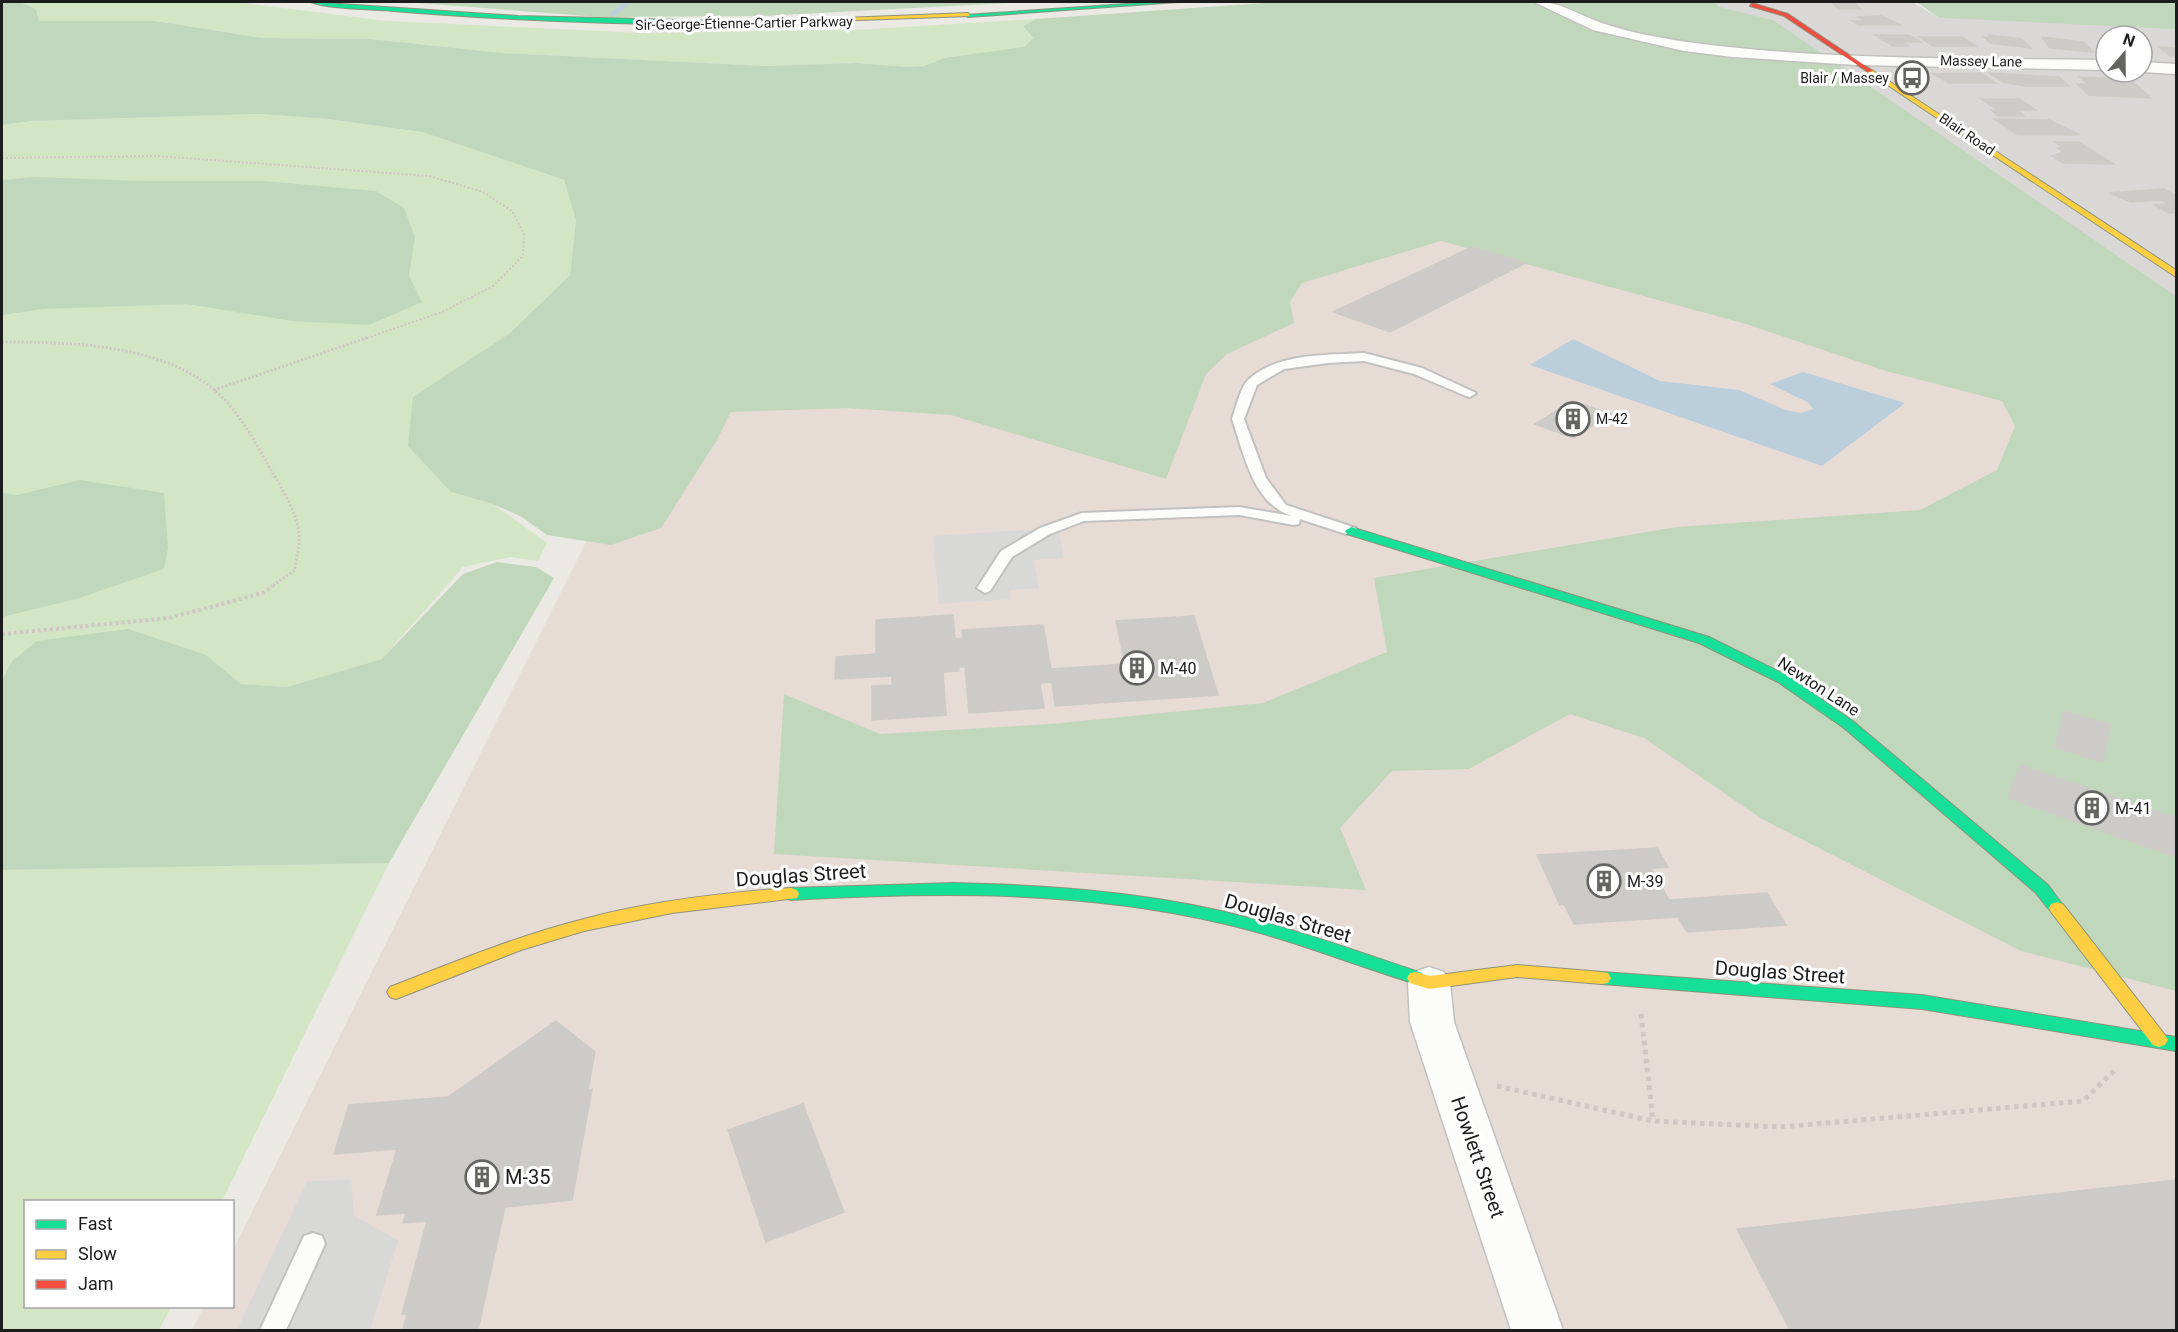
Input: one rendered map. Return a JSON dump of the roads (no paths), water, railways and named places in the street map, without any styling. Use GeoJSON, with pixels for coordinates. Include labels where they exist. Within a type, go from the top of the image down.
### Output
{"type":"FeatureCollection","features":[{"type":"Feature","properties":{"kind":"street","name":"Sir-George-Étienne-Cartier Parkway"},"geometry":{"type":"LineString","coordinates":[[314,2],[502,20],[687,25],[897,21],[1175,2]]}},
{"type":"Feature","properties":{"kind":"street","name":"Massey Lane"},"geometry":{"type":"LineString","coordinates":[[1541,2],[1598,27],[1647,39],[1733,52],[1857,60],[2094,65]]}},
{"type":"Feature","properties":{"kind":"street","name":"Blair Road"},"geometry":{"type":"LineString","coordinates":[[1752,5],[1786,15],[1857,60],[2176,274]]}},
{"type":"Feature","properties":{"kind":"street"},"geometry":{"type":"LineString","coordinates":[[2154,68],[2176,69]]}},
{"type":"Feature","properties":{"kind":"street","name":"Newton Lane"},"geometry":{"type":"LineString","coordinates":[[1352,531],[1704,640],[1783,679],[1849,725],[2042,889],[2159,1040]]}},
{"type":"Feature","properties":{"kind":"street","name":"Douglas Street"},"geometry":{"type":"LineString","coordinates":[[396,992],[482,957],[546,935],[650,910],[747,897],[866,890],[1075,894],[1140,902],[1220,917],[1300,939],[1429,982],[1517,971],[1923,1002],[2176,1044]]}},
{"type":"Feature","properties":{"kind":"street","name":"Howlett Street"},"geometry":{"type":"LineString","coordinates":[[1429,982],[1432,1022],[1537,1330]]}},
{"type":"Feature","properties":{"kind":"lane"},"geometry":{"type":"LineString","coordinates":[[1352,531],[1281,508],[1259,478],[1238,419],[1252,383],[1281,366],[1328,359],[1364,357],[1418,371],[1470,393]]}},
{"type":"Feature","properties":{"kind":"lane"},"geometry":{"type":"LineString","coordinates":[[985,588],[1006,554],[1045,531],[1082,517],[1239,511],[1352,531]]}},
{"type":"Feature","properties":{"kind":"lane"},"geometry":{"type":"LineString","coordinates":[[273,1330],[313,1244]]}},
{"type":"Feature","properties":{"kind":"water"},"geometry":{"type":"Polygon","coordinates":[[[1573,339],[1660,381],[1739,390],[1786,410],[1801,413],[1813,409],[1809,403],[1770,384],[1803,372],[1905,403],[1822,466],[1530,365],[1573,339]]]}},
{"type":"Feature","properties":{"kind":"waterway"},"geometry":{"type":"LineString","coordinates":[[613,14],[628,2]]}},
{"type":"Feature","properties":{"kind":"place","name":"Blair / Massey"},"geometry":{"type":"Point","coordinates":[1912,78]}},
{"type":"Feature","properties":{"kind":"place","name":"M-42"},"geometry":{"type":"Point","coordinates":[1573,419]}},
{"type":"Feature","properties":{"kind":"place","name":"M-40"},"geometry":{"type":"Point","coordinates":[1137,668]}},
{"type":"Feature","properties":{"kind":"place","name":"M-41"},"geometry":{"type":"Point","coordinates":[2092,808]}},
{"type":"Feature","properties":{"kind":"place","name":"M-39"},"geometry":{"type":"Point","coordinates":[1604,881]}},
{"type":"Feature","properties":{"kind":"place","name":"M-35"},"geometry":{"type":"Point","coordinates":[482,1177]}}]}
